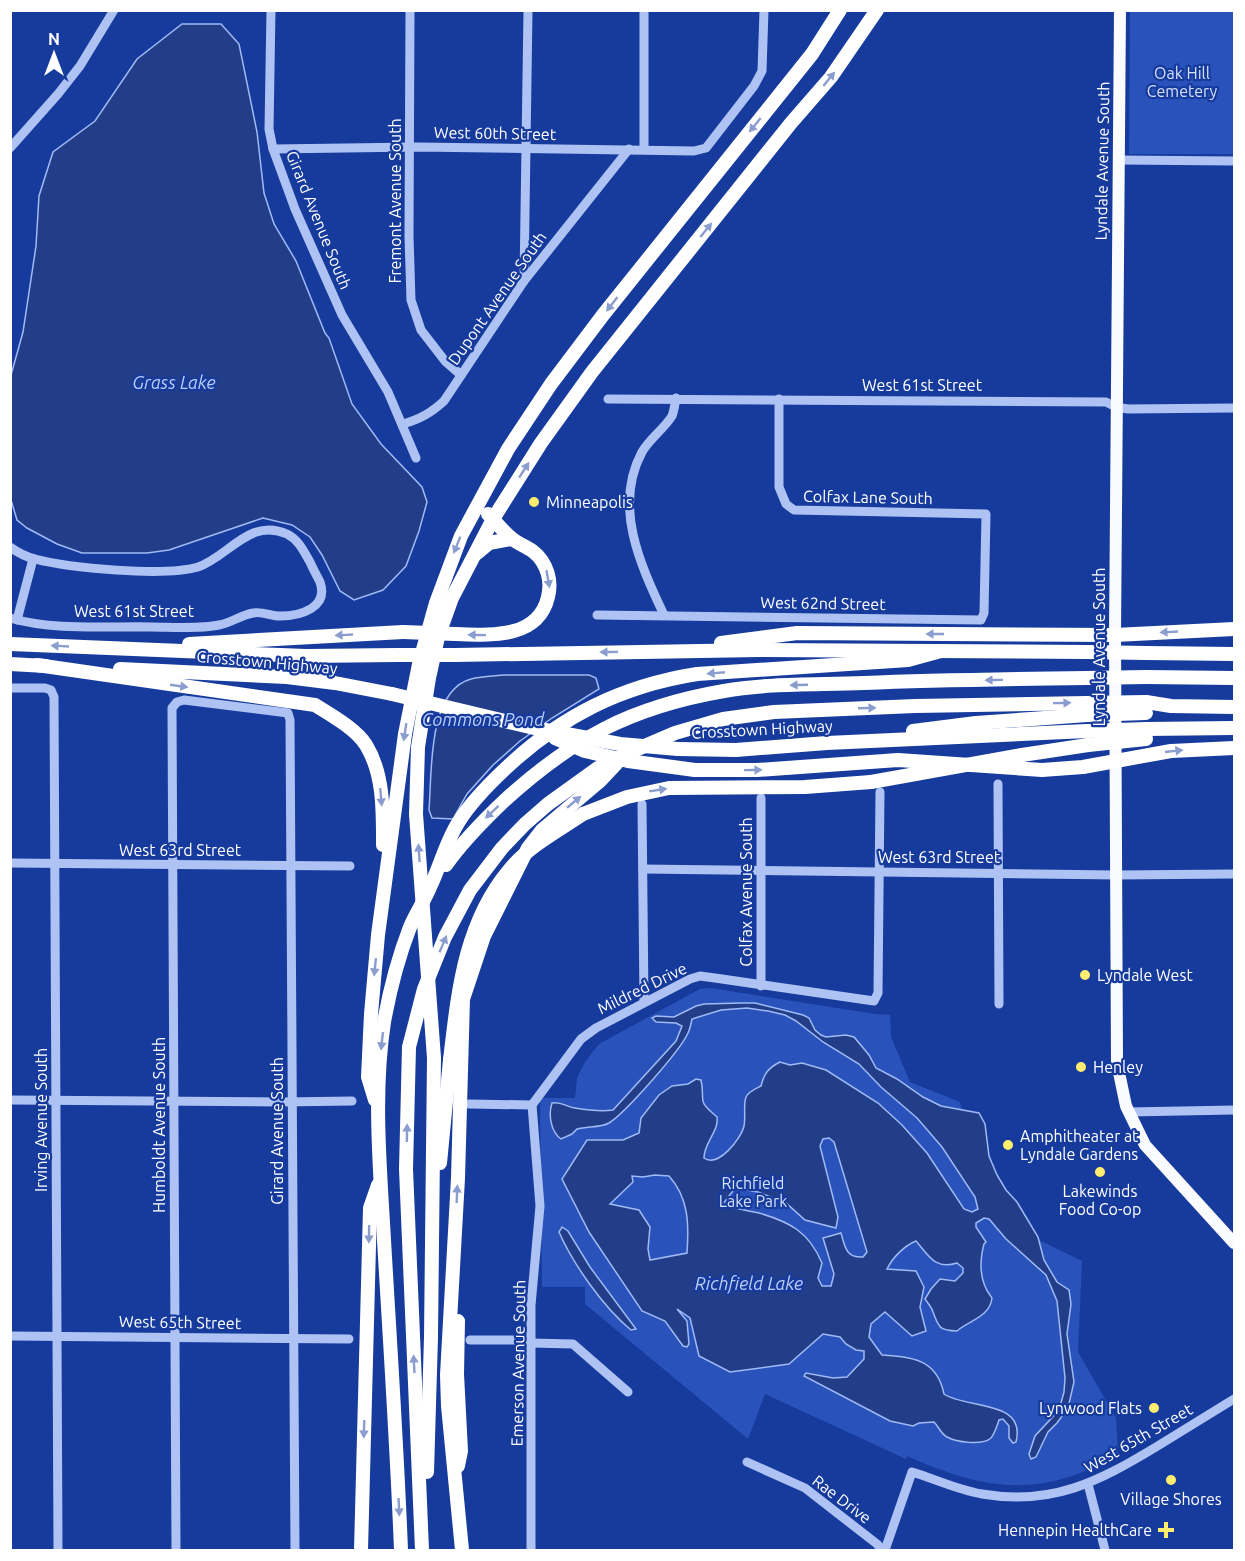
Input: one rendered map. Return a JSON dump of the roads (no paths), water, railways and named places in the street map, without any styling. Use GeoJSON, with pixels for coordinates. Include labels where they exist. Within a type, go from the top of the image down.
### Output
{"type":"FeatureCollection","features":[{"type":"Feature","properties":{"kind":"highway"},"geometry":{"type":"LineString","coordinates":[[378,935],[405,734],[419,664],[448,567],[461,536],[483,492],[524,424],[570,358],[812,54],[840,10]]}},
{"type":"Feature","properties":{"kind":"highway"},"geometry":{"type":"LineString","coordinates":[[421,1506],[427,1479],[428,1459],[434,1058],[416,814],[418,747],[438,637],[452,598],[471,559],[536,451],[592,372],[791,123],[831,77],[877,10]]}},
{"type":"Feature","properties":{"kind":"highway"},"geometry":{"type":"LineString","coordinates":[[109,648],[403,632],[501,635],[511,633],[536,619],[548,599],[550,584],[544,563],[535,551],[511,539],[484,510],[483,492]]}},
{"type":"Feature","properties":{"kind":"highway"},"geometry":{"type":"LineString","coordinates":[[471,559],[489,543],[500,539],[511,539]]}},
{"type":"Feature","properties":{"kind":"highway"},"geometry":{"type":"LineString","coordinates":[[636,652],[797,633],[1115,635],[1234,629]]}},
{"type":"Feature","properties":{"kind":"highway","name":"Crosstown Highway"},"geometry":{"type":"LineString","coordinates":[[10,644],[306,656],[941,651],[1234,654]]}},
{"type":"Feature","properties":{"kind":"highway"},"geometry":{"type":"LineString","coordinates":[[401,1550],[380,1178],[378,1109],[384,1023],[395,970],[411,925],[431,886],[457,824],[490,783],[530,745],[579,712],[609,698],[664,680],[697,674],[908,660],[941,651]]}},
{"type":"Feature","properties":{"kind":"highway","name":"Crosstown Highway"},"geometry":{"type":"LineString","coordinates":[[10,664],[286,677],[335,683],[392,694],[534,728],[620,744],[678,749],[736,750],[827,742],[1087,738],[1233,728]]}},
{"type":"Feature","properties":{"kind":"highway"},"geometry":{"type":"LineString","coordinates":[[38,665],[315,705],[337,718],[365,744],[374,763],[381,789],[383,858],[368,1077],[378,1109]]}},
{"type":"Feature","properties":{"kind":"highway"},"geometry":{"type":"LineString","coordinates":[[431,886],[456,850],[479,824],[535,773],[592,734],[626,717],[664,704],[726,690],[779,686],[1087,678],[1234,678]]}},
{"type":"Feature","properties":{"kind":"highway"},"geometry":{"type":"LineString","coordinates":[[422,1545],[406,1169],[409,1047],[424,989],[445,937],[470,890],[502,848],[525,824],[598,768],[675,733],[723,719],[774,712],[915,706],[1087,709],[1171,706],[1234,707]]}},
{"type":"Feature","properties":{"kind":"highway"},"geometry":{"type":"LineString","coordinates":[[827,742],[1087,709]]}},
{"type":"Feature","properties":{"kind":"highway"},"geometry":{"type":"LineString","coordinates":[[534,728],[585,751],[628,761],[695,770],[757,770],[898,760],[1042,770],[1083,767],[1171,751],[1234,748]]}},
{"type":"Feature","properties":{"kind":"highway"},"geometry":{"type":"LineString","coordinates":[[431,1261],[458,991],[470,941],[488,900],[510,868],[538,844],[583,814],[627,796],[669,788],[875,787],[1022,755],[1087,738]]}},
{"type":"Feature","properties":{"kind":"highway"},"geometry":{"type":"LineString","coordinates":[[462,1551],[454,1483],[461,1451],[457,1374],[458,1256],[456,1233],[463,999],[484,936],[520,864],[542,830],[600,781],[626,754]]}},
{"type":"Feature","properties":{"kind":"highway"},"geometry":{"type":"LineString","coordinates":[[361,1551],[370,1208],[380,1178]]}},
{"type":"Feature","properties":{"kind":"main road","name":"Lyndale Avenue South"},"geometry":{"type":"LineString","coordinates":[[1120,10],[1116,407],[1115,1045],[1120,1084],[1128,1112],[1145,1145],[1234,1242]]}},
{"type":"Feature","properties":{"kind":"street"},"geometry":{"type":"LineString","coordinates":[[10,147],[74,73],[114,10]]}},
{"type":"Feature","properties":{"kind":"street","name":"Girard Avenue South"},"geometry":{"type":"LineString","coordinates":[[271,10],[269,129],[273,149],[295,209],[342,315],[388,392],[416,458]]}},
{"type":"Feature","properties":{"kind":"street","name":"Fremont Avenue South"},"geometry":{"type":"LineString","coordinates":[[410,10],[411,300],[421,330],[446,361],[461,375]]}},
{"type":"Feature","properties":{"kind":"street"},"geometry":{"type":"LineString","coordinates":[[524,282],[528,10]]}},
{"type":"Feature","properties":{"kind":"street"},"geometry":{"type":"LineString","coordinates":[[644,10],[644,149]]}},
{"type":"Feature","properties":{"kind":"street","name":"West 60th Street"},"geometry":{"type":"LineString","coordinates":[[273,149],[526,148],[694,151],[706,148],[754,86],[762,71],[764,10]]}},
{"type":"Feature","properties":{"kind":"street","name":"Dupont Avenue South"},"geometry":{"type":"LineString","coordinates":[[403,424],[419,420],[444,401],[524,282],[630,149]]}},
{"type":"Feature","properties":{"kind":"street"},"geometry":{"type":"LineString","coordinates":[[1119,160],[1234,160]]}},
{"type":"Feature","properties":{"kind":"street","name":"West 61st Street"},"geometry":{"type":"LineString","coordinates":[[608,399],[1106,402],[1128,409],[1234,408]]}},
{"type":"Feature","properties":{"kind":"street"},"geometry":{"type":"LineString","coordinates":[[664,615],[635,543],[628,507],[630,488],[642,453],[652,437],[672,417],[676,399]]}},
{"type":"Feature","properties":{"kind":"street","name":"Colfax Lane South"},"geometry":{"type":"LineString","coordinates":[[779,399],[778,487],[786,504],[794,510],[986,514],[984,613],[981,620]]}},
{"type":"Feature","properties":{"kind":"street","name":"West 61st Street"},"geometry":{"type":"LineString","coordinates":[[14,619],[54,625],[218,626],[255,612],[279,616],[308,612],[318,605],[322,595],[321,584],[301,545],[288,534],[270,531],[252,533],[198,567],[173,570],[118,570],[33,559]]}},
{"type":"Feature","properties":{"kind":"street"},"geometry":{"type":"LineString","coordinates":[[10,547],[33,559],[14,619]]}},
{"type":"Feature","properties":{"kind":"street","name":"West 62nd Street"},"geometry":{"type":"LineString","coordinates":[[597,615],[981,620]]}},
{"type":"Feature","properties":{"kind":"street","name":"Irving Avenue South"},"geometry":{"type":"LineString","coordinates":[[10,687],[51,690],[54,697],[58,1551]]}},
{"type":"Feature","properties":{"kind":"street","name":"Girard Avenue South"},"geometry":{"type":"LineString","coordinates":[[177,702],[184,700],[288,713],[290,720],[295,1551]]}},
{"type":"Feature","properties":{"kind":"street","name":"Humboldt Avenue South"},"geometry":{"type":"LineString","coordinates":[[176,1551],[172,708],[177,702]]}},
{"type":"Feature","properties":{"kind":"street"},"geometry":{"type":"LineString","coordinates":[[998,784],[999,1004]]}},
{"type":"Feature","properties":{"kind":"street"},"geometry":{"type":"LineString","coordinates":[[875,787],[879,872]]}},
{"type":"Feature","properties":{"kind":"street","name":"Colfax Avenue South"},"geometry":{"type":"LineString","coordinates":[[761,986],[762,798]]}},
{"type":"Feature","properties":{"kind":"street"},"geometry":{"type":"LineString","coordinates":[[642,804],[644,1002]]}},
{"type":"Feature","properties":{"kind":"street","name":"West 63rd Street"},"geometry":{"type":"LineString","coordinates":[[10,863],[350,866]]}},
{"type":"Feature","properties":{"kind":"street","name":"West 63rd Street"},"geometry":{"type":"LineString","coordinates":[[643,869],[1116,875],[1234,874]]}},
{"type":"Feature","properties":{"kind":"street","name":"Mildred Drive"},"geometry":{"type":"LineString","coordinates":[[532,1105],[581,1039],[596,1028],[690,979],[700,976],[874,1001],[878,993],[879,872]]}},
{"type":"Feature","properties":{"kind":"street"},"geometry":{"type":"LineString","coordinates":[[10,1100],[352,1101]]}},
{"type":"Feature","properties":{"kind":"street"},"geometry":{"type":"LineString","coordinates":[[470,1104],[532,1105]]}},
{"type":"Feature","properties":{"kind":"street","name":"Emerson Avenue South"},"geometry":{"type":"LineString","coordinates":[[531,1551],[531,1305],[540,1206],[532,1105]]}},
{"type":"Feature","properties":{"kind":"street"},"geometry":{"type":"LineString","coordinates":[[1128,1112],[1234,1110]]}},
{"type":"Feature","properties":{"kind":"street","name":"West 65th Street"},"geometry":{"type":"LineString","coordinates":[[10,1336],[349,1339]]}},
{"type":"Feature","properties":{"kind":"street"},"geometry":{"type":"LineString","coordinates":[[470,1340],[573,1344],[628,1392]]}},
{"type":"Feature","properties":{"kind":"street","name":"West 65th Street"},"geometry":{"type":"LineString","coordinates":[[912,1472],[970,1492],[1004,1496],[1046,1495],[1088,1484],[1117,1470],[1234,1399]]}},
{"type":"Feature","properties":{"kind":"street","name":"Rae Drive"},"geometry":{"type":"LineString","coordinates":[[747,1462],[805,1488],[884,1551],[912,1472]]}},
{"type":"Feature","properties":{"kind":"street"},"geometry":{"type":"LineString","coordinates":[[1088,1484],[1105,1551]]}},
{"type":"Feature","properties":{"kind":"water","name":"Grass Lake"},"geometry":{"type":"Polygon","coordinates":[[[182,24],[221,24],[239,44],[257,132],[264,193],[274,224],[296,261],[329,338],[352,404],[381,444],[422,487],[427,502],[406,566],[383,590],[354,600],[340,591],[310,537],[292,525],[263,518],[169,550],[147,553],[82,553],[57,544],[27,528],[17,520],[11,500],[11,375],[23,332],[36,246],[39,196],[53,152],[95,121],[137,59],[182,24]]]}},
{"type":"Feature","properties":{"kind":"water","name":"Commons Pond"},"geometry":{"type":"Polygon","coordinates":[[[504,675],[589,675],[596,678],[599,689],[552,718],[520,741],[493,765],[467,794],[453,819],[432,818],[429,810],[432,756],[439,716],[446,699],[457,687],[471,679],[504,675]]]}},
{"type":"Feature","properties":{"kind":"water","name":"Richfield Lake"},"geometry":{"type":"Polygon","coordinates":[[[755,1003],[803,1015],[809,1018],[815,1030],[821,1035],[854,1037],[869,1055],[876,1068],[923,1097],[941,1106],[979,1113],[985,1124],[989,1156],[997,1175],[1038,1237],[1044,1260],[1057,1282],[1069,1290],[1071,1304],[1067,1334],[1074,1382],[1068,1408],[1048,1432],[1036,1457],[1031,1459],[1029,1454],[1035,1436],[1059,1410],[1064,1392],[1065,1378],[1057,1301],[1046,1275],[1006,1239],[989,1219],[984,1218],[976,1223],[976,1227],[986,1242],[982,1251],[982,1279],[992,1298],[983,1314],[957,1331],[940,1327],[925,1299],[940,1279],[955,1281],[963,1273],[963,1268],[957,1263],[943,1265],[938,1263],[916,1241],[899,1252],[887,1269],[916,1271],[924,1287],[920,1307],[926,1331],[912,1336],[885,1312],[871,1324],[869,1337],[882,1355],[913,1359],[929,1367],[941,1382],[944,1394],[954,1399],[1004,1412],[1012,1418],[1017,1428],[1016,1442],[1013,1443],[1009,1438],[1009,1426],[1003,1419],[999,1420],[991,1438],[982,1442],[951,1439],[945,1436],[934,1422],[919,1423],[913,1426],[890,1421],[804,1376],[806,1373],[833,1378],[847,1377],[864,1359],[864,1351],[856,1350],[840,1337],[823,1334],[789,1364],[730,1372],[699,1356],[690,1318],[677,1309],[687,1321],[689,1344],[687,1347],[683,1346],[665,1321],[642,1311],[589,1232],[562,1179],[587,1140],[623,1140],[639,1133],[641,1118],[659,1095],[672,1086],[688,1084],[696,1079],[701,1080],[704,1103],[717,1117],[716,1127],[706,1147],[704,1158],[710,1160],[728,1151],[742,1132],[746,1097],[761,1086],[765,1075],[772,1067],[780,1062],[790,1065],[802,1063],[826,1070],[878,1103],[927,1153],[964,1209],[972,1212],[978,1209],[975,1197],[942,1147],[917,1118],[881,1087],[859,1064],[823,1042],[796,1021],[785,1015],[768,1011],[747,1008],[721,1010],[692,1019],[688,1033],[675,1053],[617,1117],[605,1125],[577,1129],[561,1139],[558,1136],[551,1123],[552,1103],[589,1110],[613,1110],[676,1041],[682,1026],[676,1023],[656,1022],[652,1018],[656,1016],[674,1017],[704,1004],[755,1003]],[[829,1138],[823,1139],[820,1146],[838,1217],[836,1228],[805,1220],[786,1203],[758,1192],[735,1188],[723,1204],[770,1216],[805,1236],[822,1263],[818,1278],[822,1286],[831,1286],[834,1274],[823,1238],[841,1233],[845,1247],[850,1254],[863,1257],[867,1252],[834,1142],[829,1138]],[[632,1176],[633,1182],[610,1204],[639,1210],[650,1227],[648,1249],[650,1260],[687,1253],[688,1243],[686,1212],[681,1193],[669,1176],[632,1176]]]}},
{"type":"Feature","properties":{"kind":"water"},"geometry":{"type":"Polygon","coordinates":[[[562,1227],[568,1231],[590,1267],[636,1329],[631,1330],[621,1321],[590,1285],[559,1232],[562,1227]]]}},
{"type":"Feature","properties":{"kind":"place","name":"Minneapolis"},"geometry":{"type":"Point","coordinates":[534,502]}},
{"type":"Feature","properties":{"kind":"place","name":"Lyndale West"},"geometry":{"type":"Point","coordinates":[1085,975]}},
{"type":"Feature","properties":{"kind":"place","name":"Henley"},"geometry":{"type":"Point","coordinates":[1081,1067]}},
{"type":"Feature","properties":{"kind":"place","name":"Amphitheater at Lyndale Gardens"},"geometry":{"type":"Point","coordinates":[1008,1145]}},
{"type":"Feature","properties":{"kind":"place","name":"Lakewinds Food Co-op"},"geometry":{"type":"Point","coordinates":[1100,1172]}},
{"type":"Feature","properties":{"kind":"place","name":"Lynwood Flats"},"geometry":{"type":"Point","coordinates":[1154,1408]}},
{"type":"Feature","properties":{"kind":"place","name":"Village Shores"},"geometry":{"type":"Point","coordinates":[1171,1480]}},
{"type":"Feature","properties":{"kind":"place","name":"Hennepin HealthCare"},"geometry":{"type":"Point","coordinates":[1166,1530]}},
{"type":"Feature","properties":{"kind":"park label","name":"Oak Hill Cemetery"},"geometry":{"type":"Point","coordinates":[1182,82]}},
{"type":"Feature","properties":{"kind":"park label","name":"Richfield Lake Park"},"geometry":{"type":"Point","coordinates":[753,1192]}}]}
